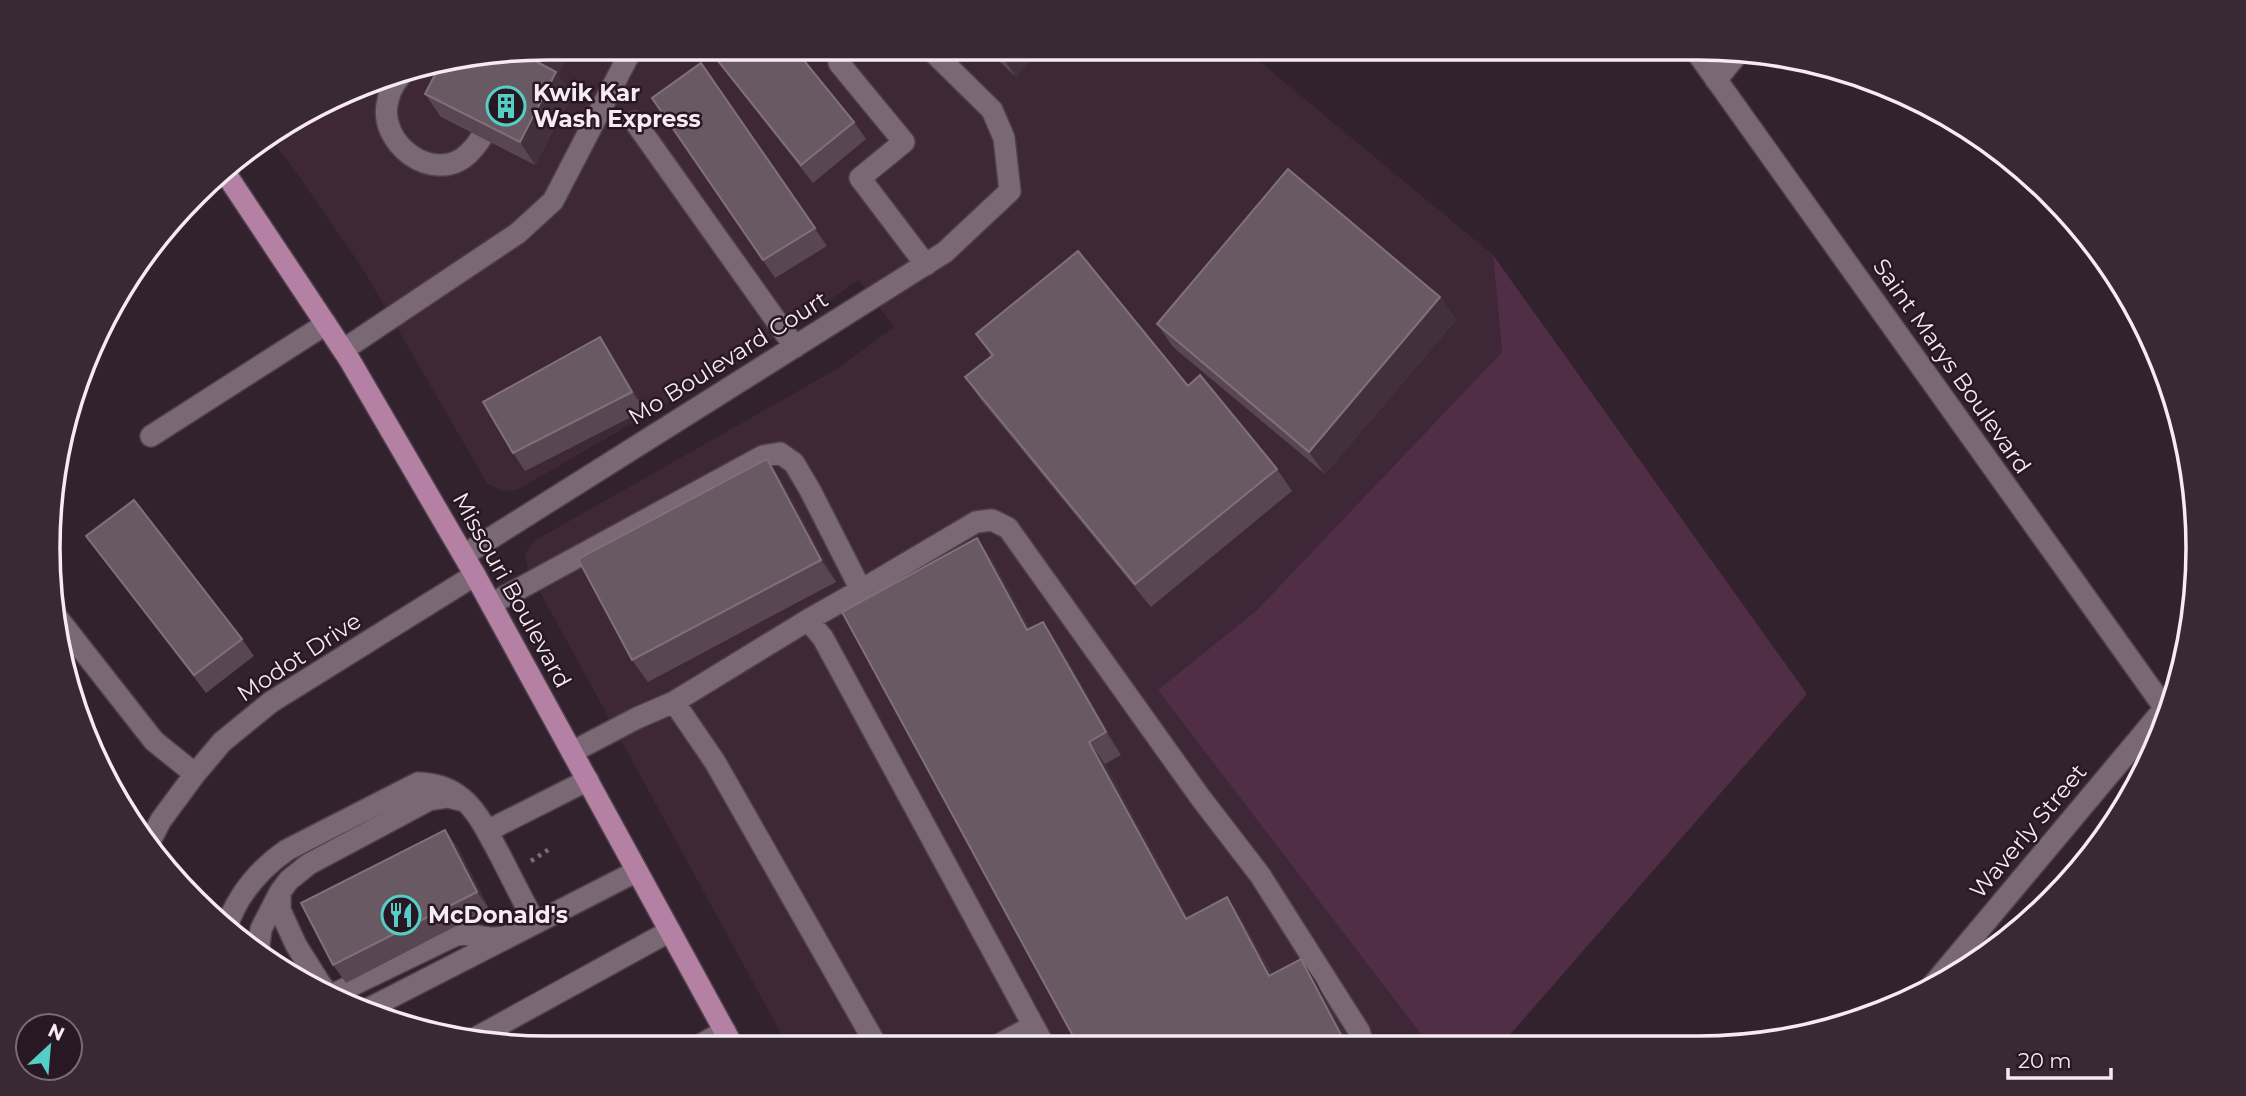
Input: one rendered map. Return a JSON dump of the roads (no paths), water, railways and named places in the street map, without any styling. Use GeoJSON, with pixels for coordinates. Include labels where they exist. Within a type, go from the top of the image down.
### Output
{"type":"FeatureCollection","features":[{"type":"Feature","properties":{"kind":"main road","name":"Missouri Boulevard"},"geometry":{"type":"LineString","coordinates":[[230,178],[343,350],[464,555],[727,1036]]}},
{"type":"Feature","properties":{"kind":"street"},"geometry":{"type":"LineString","coordinates":[[343,350],[518,233],[553,201],[626,60]]}},
{"type":"Feature","properties":{"kind":"street","name":"Mo Boulevard Court"},"geometry":{"type":"LineString","coordinates":[[464,555],[926,265],[945,252],[1010,191],[1003,138],[992,110],[941,60]]}},
{"type":"Feature","properties":{"kind":"street","name":"Saint Marys Boulevard"},"geometry":{"type":"LineString","coordinates":[[1702,60],[2161,704]]}},
{"type":"Feature","properties":{"kind":"street"},"geometry":{"type":"LineString","coordinates":[[1716,80],[1732,61]]}},
{"type":"Feature","properties":{"kind":"street"},"geometry":{"type":"LineString","coordinates":[[839,63],[904,142],[860,178],[926,265]]}},
{"type":"Feature","properties":{"kind":"street"},"geometry":{"type":"LineString","coordinates":[[394,84],[387,102],[389,122],[396,141],[409,155],[429,164],[449,165],[467,155],[480,140],[503,95]]}},
{"type":"Feature","properties":{"kind":"street"},"geometry":{"type":"LineString","coordinates":[[635,122],[795,347]]}},
{"type":"Feature","properties":{"kind":"street"},"geometry":{"type":"LineString","coordinates":[[151,436],[326,324]]}},
{"type":"Feature","properties":{"kind":"street"},"geometry":{"type":"LineString","coordinates":[[491,604],[763,456],[780,453],[794,463],[861,590]]}},
{"type":"Feature","properties":{"kind":"street"},"geometry":{"type":"LineString","coordinates":[[572,752],[636,718],[674,702],[976,522],[992,520],[1008,528],[1200,797],[1260,875],[1361,1036]]}},
{"type":"Feature","properties":{"kind":"street","name":"Modot Drive"},"geometry":{"type":"LineString","coordinates":[[153,835],[195,774],[222,742],[271,702],[475,575]]}},
{"type":"Feature","properties":{"kind":"street"},"geometry":{"type":"LineString","coordinates":[[808,620],[822,638],[1039,1036]]}},
{"type":"Feature","properties":{"kind":"street"},"geometry":{"type":"LineString","coordinates":[[67,630],[154,741],[195,774]]}},
{"type":"Feature","properties":{"kind":"street"},"geometry":{"type":"LineString","coordinates":[[674,702],[715,762],[871,1036]]}},
{"type":"Feature","properties":{"kind":"street","name":"Waverly Street"},"geometry":{"type":"LineString","coordinates":[[1950,966],[2152,728]]}},
{"type":"Feature","properties":{"kind":"street"},"geometry":{"type":"LineString","coordinates":[[487,831],[588,780]]}},
{"type":"Feature","properties":{"kind":"street"},"geometry":{"type":"LineString","coordinates":[[230,918],[249,884],[267,864],[287,850],[418,783],[437,784],[452,791],[477,813],[536,923]]}},
{"type":"Feature","properties":{"kind":"street"},"geometry":{"type":"LineString","coordinates":[[259,942],[261,929],[280,892],[289,880],[309,864],[429,800],[448,797],[465,801]]}},
{"type":"Feature","properties":{"kind":"street"},"geometry":{"type":"LineString","coordinates":[[376,1005],[637,871]]}},
{"type":"Feature","properties":{"kind":"street"},"geometry":{"type":"LineString","coordinates":[[280,892],[279,910],[296,945],[318,978]]}},
{"type":"Feature","properties":{"kind":"street"},"geometry":{"type":"LineString","coordinates":[[486,1032],[670,931]]}},
{"type":"Feature","properties":{"kind":"street"},"geometry":{"type":"LineString","coordinates":[[340,989],[456,935],[467,934],[496,940],[511,935]]}},
{"type":"Feature","properties":{"kind":"street"},"geometry":{"type":"LineString","coordinates":[[1014,1036],[1033,1026]]}},
{"type":"Feature","properties":{"kind":"place","name":"Kwik Kar Wash Express"},"geometry":{"type":"Point","coordinates":[506,106]}},
{"type":"Feature","properties":{"kind":"place","name":"McDonald's"},"geometry":{"type":"Point","coordinates":[401,915]}}]}
